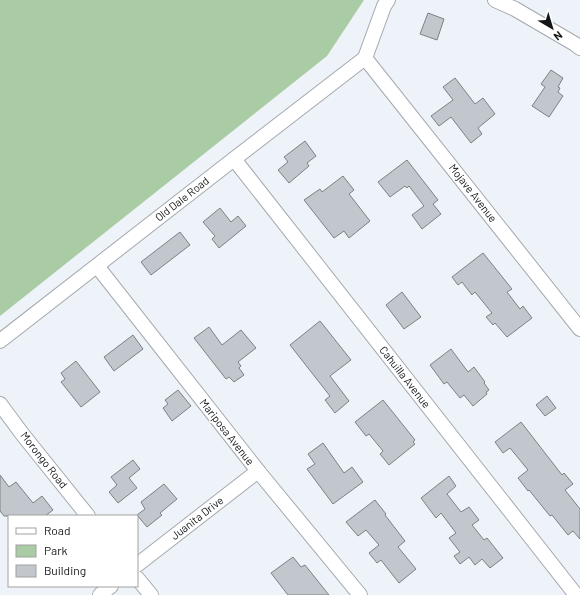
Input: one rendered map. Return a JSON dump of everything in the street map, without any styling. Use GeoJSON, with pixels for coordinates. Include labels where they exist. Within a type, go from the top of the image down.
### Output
{"type":"FeatureCollection","features":[{"type":"Feature","properties":{"kind":"street"},"geometry":{"type":"LineString","coordinates":[[365,58],[384,6],[388,0]]}},
{"type":"Feature","properties":{"kind":"street"},"geometry":{"type":"LineString","coordinates":[[495,0],[515,9],[580,48]]}},
{"type":"Feature","properties":{"kind":"street","name":"Old Dale Road"},"geometry":{"type":"LineString","coordinates":[[0,341],[365,58]]}},
{"type":"Feature","properties":{"kind":"street","name":"Mojave Avenue"},"geometry":{"type":"LineString","coordinates":[[365,58],[580,329]]}},
{"type":"Feature","properties":{"kind":"street","name":"Cahuilla Avenue"},"geometry":{"type":"LineString","coordinates":[[234,159],[576,595]]}},
{"type":"Feature","properties":{"kind":"street","name":"Mariposa Avenue"},"geometry":{"type":"LineString","coordinates":[[97,266],[258,471],[360,595]]}},
{"type":"Feature","properties":{"kind":"street","name":"Morongo Road"},"geometry":{"type":"LineString","coordinates":[[0,404],[87,515]]}},
{"type":"Feature","properties":{"kind":"street","name":"Juanita Drive"},"geometry":{"type":"LineString","coordinates":[[138,564],[258,471]]}},
{"type":"Feature","properties":{"kind":"street"},"geometry":{"type":"LineString","coordinates":[[138,579],[151,595]]}},
{"type":"Feature","properties":{"kind":"street"},"geometry":{"type":"LineString","coordinates":[[100,595],[110,587]]}},
{"type":"Feature","properties":{"kind":"green space"},"geometry":{"type":"Polygon","coordinates":[[[0,0],[364,0],[327,56],[0,316],[0,0]]]}},
{"type":"Feature","properties":{"kind":"building"},"geometry":{"type":"Polygon","coordinates":[[[428,13],[444,19],[437,40],[420,34],[428,13]]]}},
{"type":"Feature","properties":{"kind":"building"},"geometry":{"type":"Polygon","coordinates":[[[551,70],[563,78],[558,87],[560,88],[558,92],[563,96],[549,117],[532,106],[545,87],[541,84],[551,70]]]}},
{"type":"Feature","properties":{"kind":"building"},"geometry":{"type":"Polygon","coordinates":[[[455,78],[475,104],[483,98],[495,114],[478,128],[482,134],[471,143],[451,117],[439,126],[431,116],[453,100],[443,87],[455,78]]]}},
{"type":"Feature","properties":{"kind":"building"},"geometry":{"type":"Polygon","coordinates":[[[305,141],[316,156],[307,163],[309,166],[289,183],[278,170],[288,162],[284,157],[305,141]]]}},
{"type":"Feature","properties":{"kind":"building"},"geometry":{"type":"Polygon","coordinates":[[[407,160],[438,200],[433,204],[441,214],[422,229],[412,215],[424,206],[409,186],[407,188],[405,186],[390,197],[378,182],[407,160]]]}},
{"type":"Feature","properties":{"kind":"building"},"geometry":{"type":"Polygon","coordinates":[[[343,176],[354,190],[349,194],[370,221],[349,238],[344,231],[334,238],[304,200],[320,189],[322,192],[343,176]]]}},
{"type":"Feature","properties":{"kind":"building"},"geometry":{"type":"Polygon","coordinates":[[[220,208],[231,222],[238,216],[246,226],[219,248],[212,239],[215,236],[203,222],[220,208]]]}},
{"type":"Feature","properties":{"kind":"building"},"geometry":{"type":"Polygon","coordinates":[[[180,232],[190,245],[151,275],[141,262],[180,232]]]}},
{"type":"Feature","properties":{"kind":"building"},"geometry":{"type":"Polygon","coordinates":[[[483,253],[512,289],[507,292],[520,309],[523,306],[532,318],[507,337],[495,323],[493,325],[486,317],[492,313],[475,292],[472,295],[462,282],[458,285],[452,277],[483,253]]]}},
{"type":"Feature","properties":{"kind":"building"},"geometry":{"type":"Polygon","coordinates":[[[402,292],[421,317],[404,329],[386,305],[402,292]]]}},
{"type":"Feature","properties":{"kind":"building"},"geometry":{"type":"Polygon","coordinates":[[[320,321],[351,360],[330,376],[349,401],[335,413],[325,400],[330,396],[290,345],[320,321]]]}},
{"type":"Feature","properties":{"kind":"building"},"geometry":{"type":"Polygon","coordinates":[[[209,327],[222,345],[241,330],[256,348],[238,362],[241,366],[239,368],[244,375],[234,382],[229,377],[226,379],[194,338],[209,327]]]}},
{"type":"Feature","properties":{"kind":"building"},"geometry":{"type":"Polygon","coordinates":[[[133,335],[143,349],[114,371],[104,357],[133,335]]]}},
{"type":"Feature","properties":{"kind":"building"},"geometry":{"type":"Polygon","coordinates":[[[451,349],[468,372],[474,367],[489,390],[486,392],[487,394],[473,406],[464,395],[460,398],[447,382],[444,384],[430,365],[451,349]]]}},
{"type":"Feature","properties":{"kind":"building"},"geometry":{"type":"Polygon","coordinates":[[[76,361],[100,392],[81,407],[61,382],[65,379],[61,373],[76,361]]]}},
{"type":"Feature","properties":{"kind":"building"},"geometry":{"type":"Polygon","coordinates":[[[178,390],[191,406],[172,421],[163,408],[168,404],[165,400],[178,390]]]}},
{"type":"Feature","properties":{"kind":"building"},"geometry":{"type":"Polygon","coordinates":[[[547,396],[556,408],[545,416],[536,405],[547,396]]]}},
{"type":"Feature","properties":{"kind":"building"},"geometry":{"type":"Polygon","coordinates":[[[383,400],[415,440],[413,442],[415,444],[389,465],[380,454],[383,451],[369,434],[366,436],[355,422],[383,400]]]}},
{"type":"Feature","properties":{"kind":"building"},"geometry":{"type":"Polygon","coordinates":[[[521,422],[562,475],[564,473],[573,484],[565,490],[580,509],[580,539],[573,531],[568,535],[552,515],[550,516],[529,490],[528,491],[518,478],[528,470],[510,448],[503,453],[495,442],[521,422]]]}},
{"type":"Feature","properties":{"kind":"building"},"geometry":{"type":"Polygon","coordinates":[[[323,443],[344,473],[352,467],[363,482],[333,504],[307,469],[315,464],[308,454],[323,443]]]}},
{"type":"Feature","properties":{"kind":"building"},"geometry":{"type":"Polygon","coordinates":[[[133,460],[140,469],[129,478],[137,488],[118,503],[109,492],[117,485],[111,477],[133,460]]]}},
{"type":"Feature","properties":{"kind":"building"},"geometry":{"type":"Polygon","coordinates":[[[0,475],[9,487],[16,482],[33,503],[42,496],[53,510],[46,515],[8,516],[4,516],[0,511],[0,475]]]}},
{"type":"Feature","properties":{"kind":"building"},"geometry":{"type":"Polygon","coordinates":[[[449,476],[456,486],[447,494],[461,512],[469,507],[479,520],[472,525],[484,540],[487,538],[503,558],[490,568],[482,559],[475,565],[469,557],[460,564],[454,556],[460,552],[449,538],[456,533],[441,513],[436,518],[421,498],[449,476]]]}},
{"type":"Feature","properties":{"kind":"building"},"geometry":{"type":"Polygon","coordinates":[[[164,484],[177,499],[160,513],[162,515],[147,527],[137,515],[145,509],[141,502],[164,484]]]}},
{"type":"Feature","properties":{"kind":"building"},"geometry":{"type":"Polygon","coordinates":[[[375,500],[405,541],[398,547],[416,569],[399,583],[381,560],[377,563],[369,553],[379,545],[366,530],[358,536],[346,522],[375,500]]]}},
{"type":"Feature","properties":{"kind":"building"},"geometry":{"type":"Polygon","coordinates":[[[293,557],[301,567],[305,565],[329,595],[288,595],[271,573],[293,557]]]}}]}
